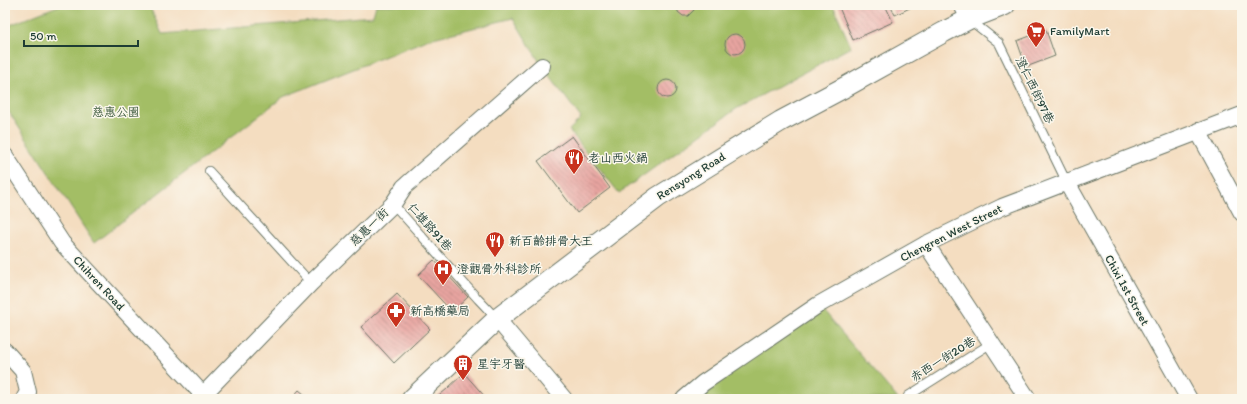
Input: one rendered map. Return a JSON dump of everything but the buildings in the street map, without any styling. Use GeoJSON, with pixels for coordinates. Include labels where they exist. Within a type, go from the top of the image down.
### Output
{"type":"FeatureCollection","features":[{"type":"Feature","properties":{"kind":"street","name":"Rensyong Road"},"geometry":{"type":"LineString","coordinates":[[412,399],[497,319],[658,197],[781,121],[966,12],[1005,5]]}},
{"type":"Feature","properties":{"kind":"street","name":"慈惠一街"},"geometry":{"type":"LineString","coordinates":[[203,398],[311,283],[393,204],[404,187],[542,66]]}},
{"type":"Feature","properties":{"kind":"street","name":"Chengren West Street"},"geometry":{"type":"LineString","coordinates":[[684,399],[703,383],[818,305],[926,244],[1002,206],[1242,115]]}},
{"type":"Feature","properties":{"kind":"street"},"geometry":{"type":"LineString","coordinates":[[1198,131],[1242,213]]}},
{"type":"Feature","properties":{"kind":"street","name":"Chihren Road"},"geometry":{"type":"LineString","coordinates":[[5,156],[62,243],[203,398]]}},
{"type":"Feature","properties":{"kind":"street","name":"Chixi 1st Street"},"geometry":{"type":"LineString","coordinates":[[1066,181],[1189,399]]}},
{"type":"Feature","properties":{"kind":"street"},"geometry":{"type":"LineString","coordinates":[[926,244],[1022,397]]}},
{"type":"Feature","properties":{"kind":"street"},"geometry":{"type":"LineString","coordinates":[[497,319],[564,399]]}},
{"type":"Feature","properties":{"kind":"street"},"geometry":{"type":"LineString","coordinates":[[5,352],[23,371],[29,397]]}},
{"type":"Feature","properties":{"kind":"lane","name":"澄仁西街97巷"},"geometry":{"type":"LineString","coordinates":[[966,12],[999,43],[1066,181]]}},
{"type":"Feature","properties":{"kind":"lane"},"geometry":{"type":"LineString","coordinates":[[209,171],[311,283]]}},
{"type":"Feature","properties":{"kind":"lane","name":"仁雄路91巷"},"geometry":{"type":"LineString","coordinates":[[393,204],[497,319]]}},
{"type":"Feature","properties":{"kind":"lane","name":"赤西一街20巷"},"geometry":{"type":"LineString","coordinates":[[908,396],[990,344]]}},
{"type":"Feature","properties":{"kind":"green space","name":"慈惠公園"},"geometry":{"type":"Polygon","coordinates":[[[60,5],[149,5],[162,34],[373,16],[376,5],[833,5],[851,47],[736,109],[619,193],[569,130],[581,118],[542,66],[513,18],[429,39],[283,97],[94,243],[5,106],[5,27],[60,5]]]}},
{"type":"Feature","properties":{"kind":"green space"},"geometry":{"type":"Polygon","coordinates":[[[818,305],[898,399],[684,399],[818,305]]]}},
{"type":"Feature","properties":{"kind":"place","name":"FamilyMart"},"geometry":{"type":"Point","coordinates":[1036,48]}},
{"type":"Feature","properties":{"kind":"place","name":"老山西火鍋"},"geometry":{"type":"Point","coordinates":[574,175]}},
{"type":"Feature","properties":{"kind":"place","name":"新百齡排骨大王"},"geometry":{"type":"Point","coordinates":[495,258]}},
{"type":"Feature","properties":{"kind":"place","name":"澄觀骨外科診所"},"geometry":{"type":"Point","coordinates":[443,286]}},
{"type":"Feature","properties":{"kind":"place","name":"新高橋藥局"},"geometry":{"type":"Point","coordinates":[396,328]}},
{"type":"Feature","properties":{"kind":"place","name":"星宇牙醫"},"geometry":{"type":"Point","coordinates":[463,381]}}]}
